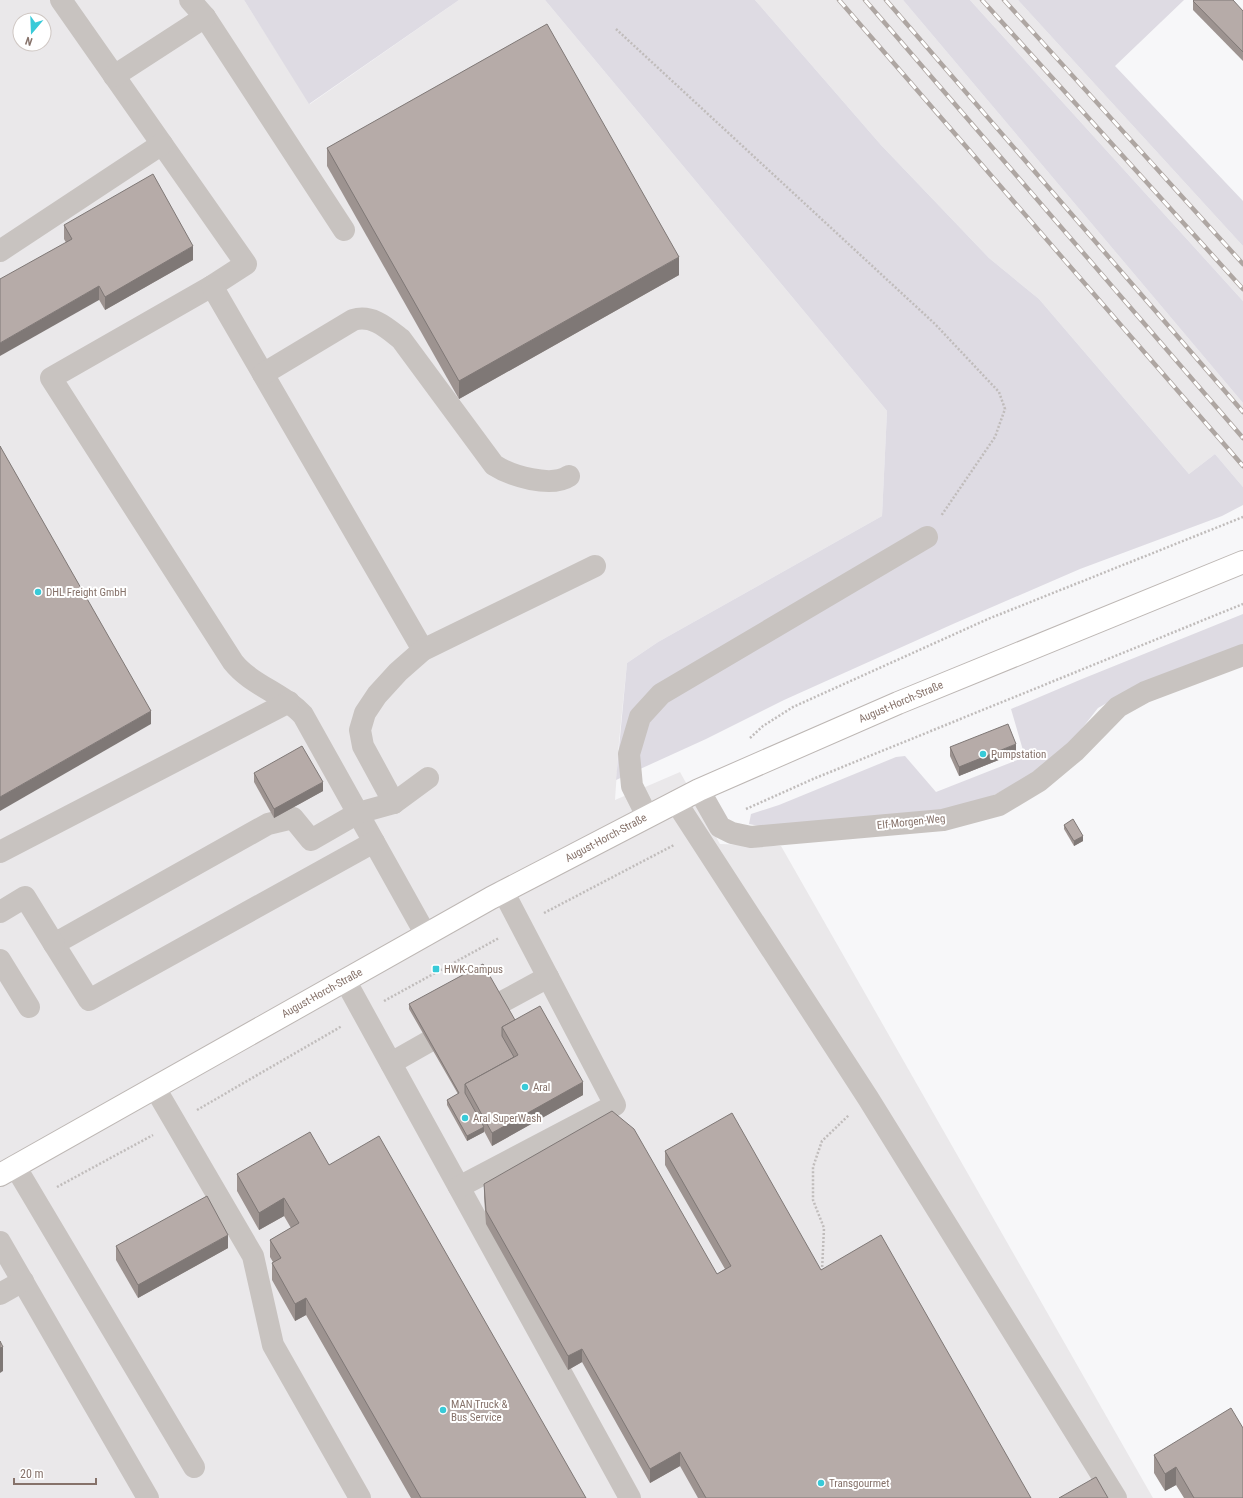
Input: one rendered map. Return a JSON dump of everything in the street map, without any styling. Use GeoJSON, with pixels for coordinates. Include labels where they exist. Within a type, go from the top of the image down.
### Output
{"type":"FeatureCollection","features":[{"type":"Feature","properties":{"kind":"main road","name":"August-Horch-Straße"},"geometry":{"type":"LineString","coordinates":[[8,1171],[503,891],[699,790],[898,702],[1243,562]]}},
{"type":"Feature","properties":{"kind":"lane"},"geometry":{"type":"LineString","coordinates":[[61,0],[246,264],[212,286],[51,378],[233,662],[247,676],[289,702],[303,715],[426,935]]}},
{"type":"Feature","properties":{"kind":"lane"},"geometry":{"type":"LineString","coordinates":[[190,0],[205,17],[344,230]]}},
{"type":"Feature","properties":{"kind":"lane"},"geometry":{"type":"LineString","coordinates":[[114,76],[205,17]]}},
{"type":"Feature","properties":{"kind":"lane"},"geometry":{"type":"LineString","coordinates":[[0,251],[162,144]]}},
{"type":"Feature","properties":{"kind":"lane"},"geometry":{"type":"LineString","coordinates":[[212,286],[423,650]]}},
{"type":"Feature","properties":{"kind":"lane"},"geometry":{"type":"LineString","coordinates":[[263,374],[353,320],[361,318],[370,319],[385,326],[401,339],[494,465],[502,470],[514,474],[544,481],[566,478],[569,476]]}},
{"type":"Feature","properties":{"kind":"lane"},"geometry":{"type":"LineString","coordinates":[[647,816],[632,786],[629,754],[640,717],[661,694],[927,537]]}},
{"type":"Feature","properties":{"kind":"lane"},"geometry":{"type":"LineString","coordinates":[[394,803],[363,746],[360,730],[365,713],[377,695],[398,672],[423,650],[595,566]]}},
{"type":"Feature","properties":{"kind":"lane","name":"Elf-Morgen-Weg"},"geometry":{"type":"LineString","coordinates":[[699,790],[720,827],[732,833],[751,837],[943,820],[999,805],[1039,781],[1075,751],[1118,707],[1145,692],[1243,655]]}},
{"type":"Feature","properties":{"kind":"lane"},"geometry":{"type":"LineString","coordinates":[[0,852],[289,702]]}},
{"type":"Feature","properties":{"kind":"lane"},"geometry":{"type":"LineString","coordinates":[[311,840],[358,813],[394,803],[428,778]]}},
{"type":"Feature","properties":{"kind":"lane"},"geometry":{"type":"LineString","coordinates":[[676,802],[868,1098],[1116,1498]]}},
{"type":"Feature","properties":{"kind":"lane"},"geometry":{"type":"LineString","coordinates":[[54,944],[268,824],[293,818],[311,840],[327,867]]}},
{"type":"Feature","properties":{"kind":"lane"},"geometry":{"type":"LineString","coordinates":[[0,912],[25,897],[89,1000],[374,842]]}},
{"type":"Feature","properties":{"kind":"lane"},"geometry":{"type":"LineString","coordinates":[[459,1187],[615,1105],[503,891]]}},
{"type":"Feature","properties":{"kind":"lane"},"geometry":{"type":"LineString","coordinates":[[0,960],[28,1008]]}},
{"type":"Feature","properties":{"kind":"lane"},"geometry":{"type":"LineString","coordinates":[[502,1002],[548,977]]}},
{"type":"Feature","properties":{"kind":"lane"},"geometry":{"type":"LineString","coordinates":[[345,980],[630,1498]]}},
{"type":"Feature","properties":{"kind":"lane"},"geometry":{"type":"LineString","coordinates":[[390,1063],[428,1042]]}},
{"type":"Feature","properties":{"kind":"lane"},"geometry":{"type":"LineString","coordinates":[[155,1088],[253,1256],[273,1344],[360,1498]]}},
{"type":"Feature","properties":{"kind":"lane"},"geometry":{"type":"LineString","coordinates":[[8,1171],[35,1200],[194,1467]]}},
{"type":"Feature","properties":{"kind":"lane"},"geometry":{"type":"LineString","coordinates":[[0,1242],[148,1498]]}},
{"type":"Feature","properties":{"kind":"lane"},"geometry":{"type":"LineString","coordinates":[[0,1294],[23,1281]]}},
{"type":"Feature","properties":{"kind":"path"},"geometry":{"type":"LineString","coordinates":[[616,28],[935,324],[999,392],[1005,409],[995,437],[927,537]]}},
{"type":"Feature","properties":{"kind":"path"},"geometry":{"type":"LineString","coordinates":[[748,741],[763,726],[793,708],[988,619],[1243,517]]}},
{"type":"Feature","properties":{"kind":"path"},"geometry":{"type":"LineString","coordinates":[[717,823],[813,779],[1243,604]]}},
{"type":"Feature","properties":{"kind":"path"},"geometry":{"type":"LineString","coordinates":[[35,1200],[175,1122],[363,1013],[521,925],[696,833]]}},
{"type":"Feature","properties":{"kind":"path"},"geometry":{"type":"LineString","coordinates":[[821,1276],[824,1249],[824,1228],[813,1200],[813,1167],[815,1157],[822,1141],[868,1098]]}},
{"type":"Feature","properties":{"kind":"shaded area"},"geometry":{"type":"Polygon","coordinates":[[[0,0],[244,0],[310,104],[459,0],[545,0],[887,411],[882,516],[658,642],[627,663],[615,800],[680,772],[720,844],[781,846],[1153,1498],[0,1498],[0,0]]]}},
{"type":"Feature","properties":{"kind":"shaded area"},"geometry":{"type":"Polygon","coordinates":[[[244,0],[459,0],[309,104],[244,0]]]}},
{"type":"Feature","properties":{"kind":"shaded area"},"geometry":{"type":"Polygon","coordinates":[[[545,0],[755,0],[881,145],[989,258],[1039,299],[1189,474],[1215,454],[1243,487],[1243,505],[1222,516],[1080,569],[953,624],[784,700],[706,739],[616,780],[627,663],[658,642],[882,516],[887,411],[545,0]]]}},
{"type":"Feature","properties":{"kind":"shaded area"},"geometry":{"type":"Polygon","coordinates":[[[755,0],[903,0],[1243,403],[1243,487],[1215,454],[1189,474],[1039,299],[989,258],[881,145],[755,0]]]}},
{"type":"Feature","properties":{"kind":"shaded area"},"geometry":{"type":"Polygon","coordinates":[[[903,0],[970,0],[1243,301],[1243,403],[903,0]]]}},
{"type":"Feature","properties":{"kind":"shaded area"},"geometry":{"type":"Polygon","coordinates":[[[970,0],[1018,0],[1243,246],[1243,301],[970,0]]]}},
{"type":"Feature","properties":{"kind":"shaded area"},"geometry":{"type":"Polygon","coordinates":[[[1018,0],[1184,0],[1115,66],[1243,201],[1243,246],[1018,0]]]}},
{"type":"Feature","properties":{"kind":"shaded area"},"geometry":{"type":"Polygon","coordinates":[[[1243,614],[1243,646],[1114,699],[1098,708],[1069,745],[1024,779],[983,801],[931,813],[775,829],[749,824],[751,814],[779,805],[896,757],[905,756],[936,792],[1025,757],[1011,709],[1243,614]]]}},
{"type":"Feature","properties":{"kind":"building"},"geometry":{"type":"Polygon","coordinates":[[[1233,0],[1243,11],[1243,52],[1193,1],[1233,0]]]}},
{"type":"Feature","properties":{"kind":"building"},"geometry":{"type":"Polygon","coordinates":[[[547,24],[679,257],[459,381],[327,148],[547,24]]]}},
{"type":"Feature","properties":{"kind":"building"},"geometry":{"type":"Polygon","coordinates":[[[153,174],[193,246],[105,297],[99,286],[0,343],[0,279],[72,239],[64,225],[153,174]]]}},
{"type":"Feature","properties":{"kind":"building","name":"DHL Freight GmbH"},"geometry":{"type":"Polygon","coordinates":[[[0,446],[151,711],[0,797],[0,446]]]}},
{"type":"Feature","properties":{"kind":"building"},"geometry":{"type":"Polygon","coordinates":[[[1008,724],[1016,744],[959,767],[950,747],[1008,724]]]}},
{"type":"Feature","properties":{"kind":"building"},"geometry":{"type":"Polygon","coordinates":[[[302,746],[323,782],[274,809],[254,773],[302,746]]]}},
{"type":"Feature","properties":{"kind":"building"},"geometry":{"type":"Polygon","coordinates":[[[1073,819],[1083,836],[1074,841],[1064,825],[1073,819]]]}},
{"type":"Feature","properties":{"kind":"building"},"geometry":{"type":"Polygon","coordinates":[[[483,964],[515,1020],[502,1027],[502,1036],[514,1057],[465,1084],[465,1093],[484,1127],[467,1136],[447,1100],[459,1093],[409,1004],[483,964]]]}},
{"type":"Feature","properties":{"kind":"building"},"geometry":{"type":"Polygon","coordinates":[[[540,1006],[583,1082],[492,1133],[465,1084],[518,1055],[502,1027],[540,1006]]]}},
{"type":"Feature","properties":{"kind":"building"},"geometry":{"type":"Polygon","coordinates":[[[612,1111],[634,1129],[717,1274],[731,1266],[665,1151],[732,1113],[821,1270],[881,1235],[1031,1498],[706,1498],[680,1452],[650,1469],[582,1349],[568,1356],[486,1211],[484,1184],[612,1111]]]}},
{"type":"Feature","properties":{"kind":"building","name":"MAN Truck & Bus Service"},"geometry":{"type":"Polygon","coordinates":[[[310,1132],[329,1165],[379,1136],[586,1498],[421,1498],[306,1298],[295,1304],[272,1263],[281,1258],[270,1240],[299,1223],[284,1198],[259,1213],[237,1174],[310,1132]]]}},
{"type":"Feature","properties":{"kind":"building"},"geometry":{"type":"Polygon","coordinates":[[[207,1196],[228,1235],[138,1285],[116,1246],[207,1196]]]}},
{"type":"Feature","properties":{"kind":"building"},"geometry":{"type":"Polygon","coordinates":[[[0,1341],[3,1347],[0,1348],[0,1341]]]}},
{"type":"Feature","properties":{"kind":"building"},"geometry":{"type":"Polygon","coordinates":[[[1231,1408],[1243,1428],[1243,1498],[1194,1498],[1176,1467],[1165,1474],[1154,1455],[1231,1408]]]}},
{"type":"Feature","properties":{"kind":"building"},"geometry":{"type":"Polygon","coordinates":[[[1096,1477],[1108,1498],[1059,1498],[1096,1477]]]}},
{"type":"Feature","properties":{"kind":"railway"},"geometry":{"type":"LineString","coordinates":[[839,0],[1243,466]]}},
{"type":"Feature","properties":{"kind":"railway"},"geometry":{"type":"LineString","coordinates":[[865,0],[1243,438]]}},
{"type":"Feature","properties":{"kind":"railway"},"geometry":{"type":"LineString","coordinates":[[886,0],[1243,412]]}},
{"type":"Feature","properties":{"kind":"railway"},"geometry":{"type":"LineString","coordinates":[[982,0],[1243,289]]}},
{"type":"Feature","properties":{"kind":"railway"},"geometry":{"type":"LineString","coordinates":[[1004,0],[1243,264]]}},
{"type":"Feature","properties":{"kind":"place","name":"DHL Freight GmbH"},"geometry":{"type":"Point","coordinates":[38,592]}},
{"type":"Feature","properties":{"kind":"place","name":"Pumpstation"},"geometry":{"type":"Point","coordinates":[983,754]}},
{"type":"Feature","properties":{"kind":"place","name":"HWK-Campus"},"geometry":{"type":"Point","coordinates":[436,969]}},
{"type":"Feature","properties":{"kind":"place","name":"Aral"},"geometry":{"type":"Point","coordinates":[525,1087]}},
{"type":"Feature","properties":{"kind":"place","name":"Aral SuperWash"},"geometry":{"type":"Point","coordinates":[465,1118]}},
{"type":"Feature","properties":{"kind":"place","name":"MAN Truck & Bus Service"},"geometry":{"type":"Point","coordinates":[443,1410]}},
{"type":"Feature","properties":{"kind":"place","name":"Transgourmet"},"geometry":{"type":"Point","coordinates":[821,1483]}}]}
